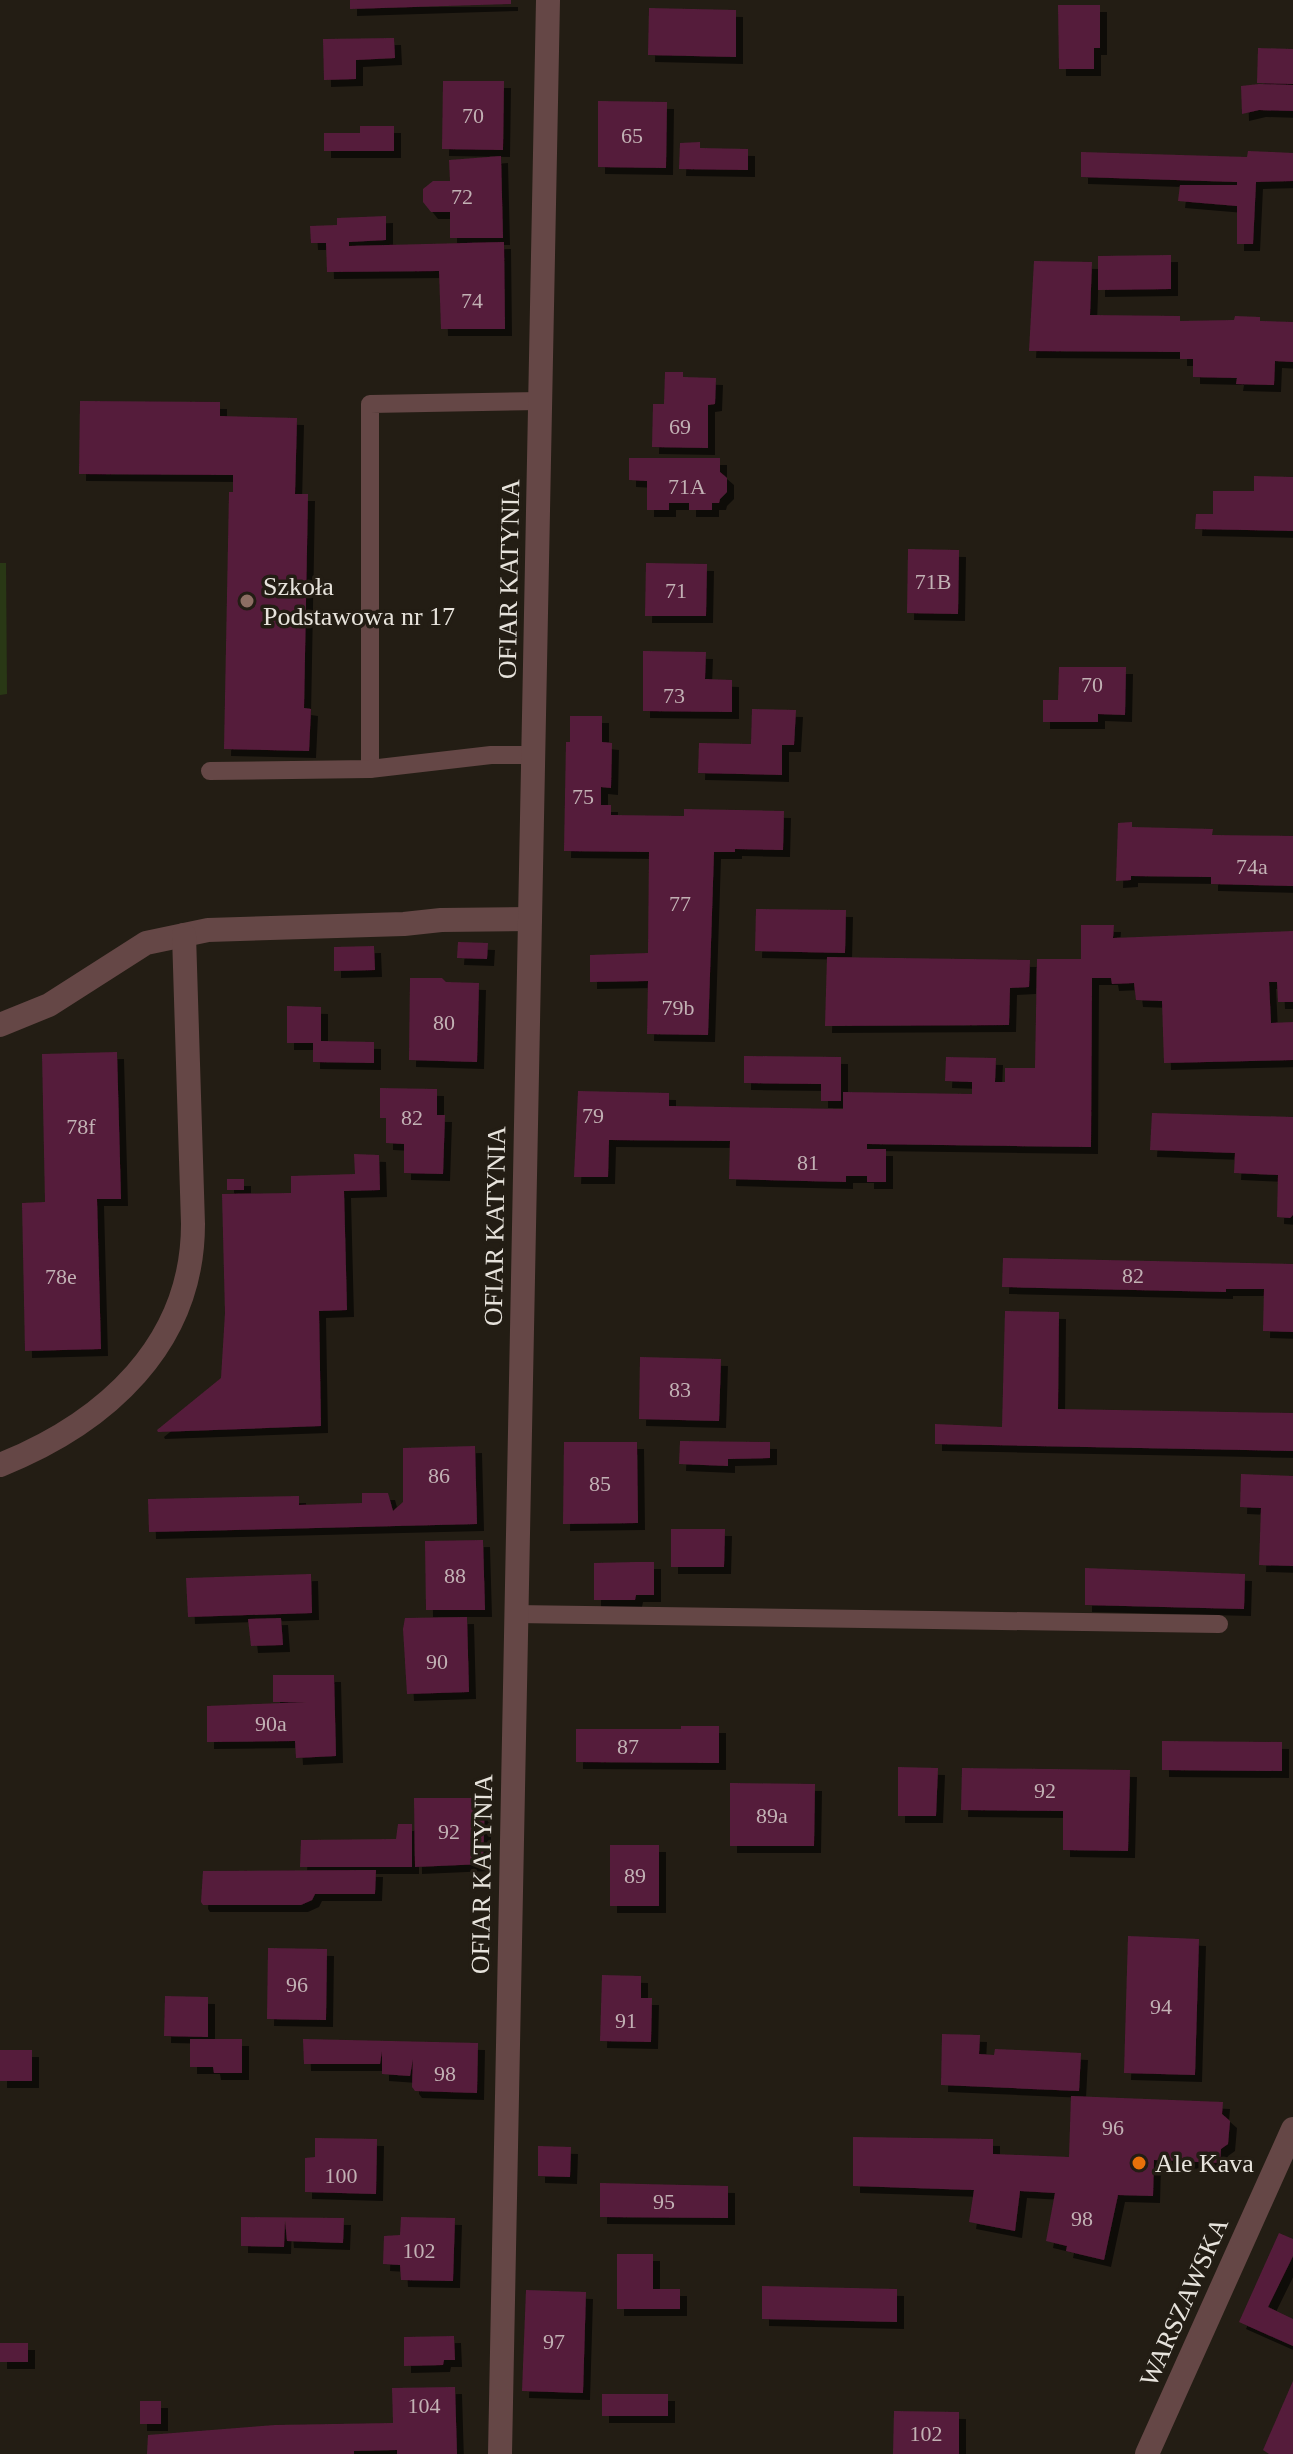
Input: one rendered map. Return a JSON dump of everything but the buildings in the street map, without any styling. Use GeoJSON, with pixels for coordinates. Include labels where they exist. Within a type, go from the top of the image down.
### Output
{"type":"FeatureCollection","features":[{"type":"Feature","properties":{"kind":"street","name":"OFIAR KATYNIA"},"geometry":{"type":"LineString","coordinates":[[500,2454],[548,0]]}},
{"type":"Feature","properties":{"kind":"street"},"geometry":{"type":"LineString","coordinates":[[0,1025],[14,1022],[49,1005],[146,943],[208,930],[530,919]]}},
{"type":"Feature","properties":{"kind":"street"},"geometry":{"type":"LineString","coordinates":[[0,1465],[66,1432],[107,1403],[138,1374],[158,1348],[186,1280],[192,1253],[193,1224],[184,935]]}},
{"type":"Feature","properties":{"kind":"street","name":"WARSZAWSKA"},"geometry":{"type":"LineString","coordinates":[[1147,2454],[1293,2129]]}},
{"type":"Feature","properties":{"kind":"lane"},"geometry":{"type":"LineString","coordinates":[[370,769],[370,404],[540,401]]}},
{"type":"Feature","properties":{"kind":"lane"},"geometry":{"type":"LineString","coordinates":[[210,771],[370,769],[491,755],[534,755]]}},
{"type":"Feature","properties":{"kind":"lane"},"geometry":{"type":"LineString","coordinates":[[515,1614],[1219,1624]]}},
{"type":"Feature","properties":{"kind":"green space"},"geometry":{"type":"Polygon","coordinates":[[[0,563],[6,563],[7,694],[0,695],[0,563]]]}},
{"type":"Feature","properties":{"kind":"place","name":"Szkoła Podstawowa nr 17"},"geometry":{"type":"Point","coordinates":[247,601]}},
{"type":"Feature","properties":{"kind":"place","name":"Ale Kava"},"geometry":{"type":"Point","coordinates":[1139,2163]}}]}
